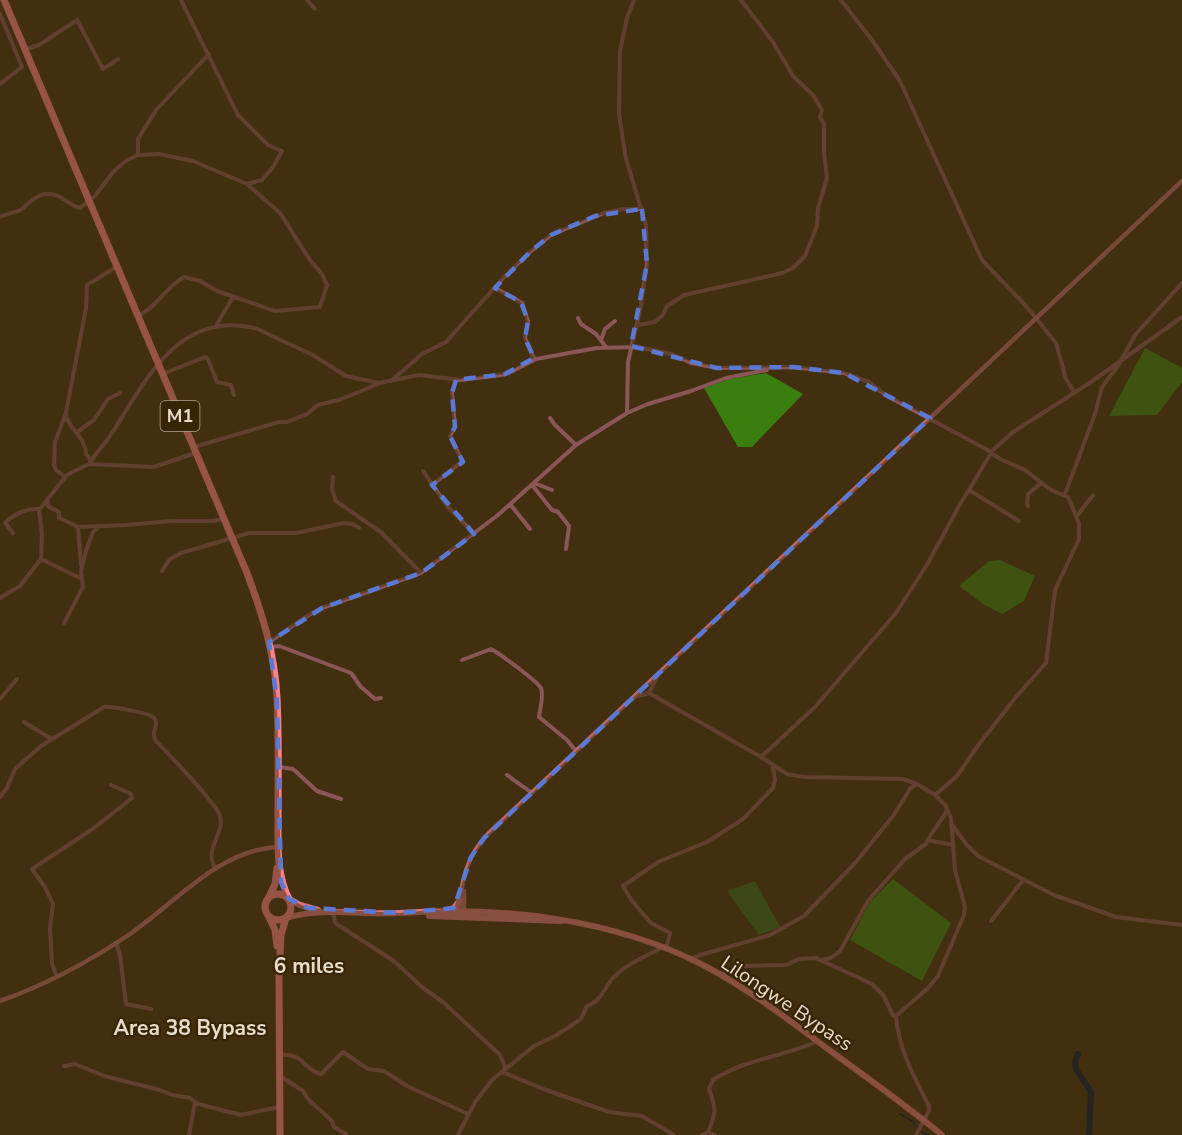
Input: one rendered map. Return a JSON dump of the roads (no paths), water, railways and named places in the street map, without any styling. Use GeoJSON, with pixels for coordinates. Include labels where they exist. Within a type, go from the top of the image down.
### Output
{"type":"FeatureCollection","features":[{"type":"Feature","properties":{"kind":"highway","name":"M1"},"geometry":{"type":"LineString","coordinates":[[4,0],[255,595],[269,645],[278,701],[278,849],[275,884],[265,906],[275,930],[279,976]]}},
{"type":"Feature","properties":{"kind":"highway","name":"M1"},"geometry":{"type":"LineString","coordinates":[[278,849],[281,882],[289,898],[291,910],[282,929],[279,976],[280,1135]]}},
{"type":"Feature","properties":{"kind":"highway"},"geometry":{"type":"LineString","coordinates":[[268,898],[279,894],[289,898]]}},
{"type":"Feature","properties":{"kind":"highway"},"geometry":{"type":"LineString","coordinates":[[268,915],[276,920],[286,918]]}},
{"type":"Feature","properties":{"kind":"main road"},"geometry":{"type":"LineString","coordinates":[[461,914],[464,877],[478,844],[1182,181]]}},
{"type":"Feature","properties":{"kind":"main road"},"geometry":{"type":"LineString","coordinates":[[0,1001],[57,977],[116,943],[216,869],[250,853],[266,848],[278,849]]}},
{"type":"Feature","properties":{"kind":"main road","name":"Lilongwe Bypass"},"geometry":{"type":"LineString","coordinates":[[289,898],[308,908],[330,912]]}},
{"type":"Feature","properties":{"kind":"main road"},"geometry":{"type":"LineString","coordinates":[[439,912],[452,909],[462,901]]}},
{"type":"Feature","properties":{"kind":"main road"},"geometry":{"type":"LineString","coordinates":[[462,901],[477,912]]}},
{"type":"Feature","properties":{"kind":"main road","name":"Lilongwe Bypass"},"geometry":{"type":"LineString","coordinates":[[286,918],[306,913],[330,912],[439,912],[562,921]]}},
{"type":"Feature","properties":{"kind":"main road","name":"Lilongwe Bypass"},"geometry":{"type":"LineString","coordinates":[[399,913],[412,915],[477,912],[537,915],[614,932],[663,948],[747,990],[942,1135]]}},
{"type":"Feature","properties":{"kind":"street"},"geometry":{"type":"LineString","coordinates":[[181,0],[238,115],[268,145],[282,151],[262,180],[247,184]]}},
{"type":"Feature","properties":{"kind":"street"},"geometry":{"type":"LineString","coordinates":[[307,0],[315,9]]}},
{"type":"Feature","properties":{"kind":"street"},"geometry":{"type":"LineString","coordinates":[[627,413],[628,362],[638,325],[647,264],[646,230],[642,209],[626,159],[620,114],[620,51],[627,18],[634,0]]}},
{"type":"Feature","properties":{"kind":"street"},"geometry":{"type":"LineString","coordinates":[[638,325],[655,322],[663,315],[666,306],[684,295],[788,271],[808,253],[815,234],[818,208],[827,178],[824,124],[820,117],[822,110],[813,95],[793,76],[773,42],[741,0]]}},
{"type":"Feature","properties":{"kind":"street"},"geometry":{"type":"LineString","coordinates":[[841,0],[900,81],[982,260],[1026,306],[1056,343],[1066,379],[1074,392]]}},
{"type":"Feature","properties":{"kind":"street"},"geometry":{"type":"LineString","coordinates":[[0,84],[22,67],[1,15],[9,13]]}},
{"type":"Feature","properties":{"kind":"street"},"geometry":{"type":"LineString","coordinates":[[25,49],[39,45],[76,21],[103,69],[118,59]]}},
{"type":"Feature","properties":{"kind":"street"},"geometry":{"type":"LineString","coordinates":[[138,155],[138,139],[156,110],[209,54]]}},
{"type":"Feature","properties":{"kind":"street"},"geometry":{"type":"LineString","coordinates":[[0,218],[20,210],[31,199],[39,196],[56,195],[80,208],[95,196],[113,172],[127,160],[138,155],[159,154],[193,161],[247,184],[280,213],[310,260],[322,274],[327,285],[320,307],[275,311],[212,289],[200,280],[184,277],[162,294],[145,313],[138,316]]}},
{"type":"Feature","properties":{"kind":"street"},"geometry":{"type":"LineString","coordinates":[[391,381],[422,354],[446,342],[525,256],[551,235],[604,213],[624,209],[642,209]]}},
{"type":"Feature","properties":{"kind":"street"},"geometry":{"type":"LineString","coordinates":[[65,477],[56,470],[53,460],[55,442],[66,413],[86,308],[87,285],[116,267]]}},
{"type":"Feature","properties":{"kind":"street"},"geometry":{"type":"LineString","coordinates":[[1065,494],[1095,414],[1102,387],[1121,361],[1135,334],[1182,283]]}},
{"type":"Feature","properties":{"kind":"street"},"geometry":{"type":"LineString","coordinates":[[495,288],[522,303],[528,321],[525,338],[534,359]]}},
{"type":"Feature","properties":{"kind":"street"},"geometry":{"type":"LineString","coordinates":[[216,325],[233,297]]}},
{"type":"Feature","properties":{"kind":"street"},"geometry":{"type":"LineString","coordinates":[[761,757],[815,708],[896,613],[928,563],[991,452],[1013,432],[1121,361],[1182,317]]}},
{"type":"Feature","properties":{"kind":"street"},"geometry":{"type":"LineString","coordinates":[[578,318],[581,324],[596,334],[606,348]]}},
{"type":"Feature","properties":{"kind":"street"},"geometry":{"type":"LineString","coordinates":[[601,340],[605,329],[615,321]]}},
{"type":"Feature","properties":{"kind":"street"},"geometry":{"type":"LineString","coordinates":[[0,598],[20,586],[40,559],[42,534],[40,508],[65,477],[90,462],[114,430],[136,393],[169,351],[179,342],[216,325],[255,328],[313,355],[346,376],[378,383]]}},
{"type":"Feature","properties":{"kind":"street"},"geometry":{"type":"LineString","coordinates":[[90,462],[154,467],[194,450],[279,422],[287,423],[307,414],[318,405],[339,400],[378,383],[419,375],[456,380],[505,374],[534,359],[606,348],[653,349],[672,354],[691,363],[717,368],[793,367],[844,373],[869,382],[887,396],[1000,459],[1025,470],[1051,490],[1065,494],[1070,499],[1080,529],[1079,539],[1055,590],[1046,663],[1016,697],[957,776],[935,795]]}},
{"type":"Feature","properties":{"kind":"street"},"geometry":{"type":"LineString","coordinates":[[162,374],[205,357],[208,359],[217,382],[231,385],[234,395]]}},
{"type":"Feature","properties":{"kind":"street"},"geometry":{"type":"LineString","coordinates":[[269,645],[307,616],[329,605],[421,573],[474,534],[576,445],[627,413],[726,378],[770,368]]}},
{"type":"Feature","properties":{"kind":"street"},"geometry":{"type":"LineString","coordinates":[[432,485],[462,461],[450,436],[455,427],[452,393],[456,380]]}},
{"type":"Feature","properties":{"kind":"street"},"geometry":{"type":"LineString","coordinates":[[77,432],[94,420],[108,399],[120,393]]}},
{"type":"Feature","properties":{"kind":"street"},"geometry":{"type":"LineString","coordinates":[[66,413],[68,422],[77,432],[90,462]]}},
{"type":"Feature","properties":{"kind":"street"},"geometry":{"type":"LineString","coordinates":[[550,418],[576,445]]}},
{"type":"Feature","properties":{"kind":"street"},"geometry":{"type":"LineString","coordinates":[[423,471],[447,506],[474,534]]}},
{"type":"Feature","properties":{"kind":"street"},"geometry":{"type":"LineString","coordinates":[[333,477],[332,489],[336,501],[382,533],[421,573]]}},
{"type":"Feature","properties":{"kind":"street"},"geometry":{"type":"LineString","coordinates":[[1028,506],[1028,494],[1041,483]]}},
{"type":"Feature","properties":{"kind":"street"},"geometry":{"type":"LineString","coordinates":[[533,484],[552,490]]}},
{"type":"Feature","properties":{"kind":"street"},"geometry":{"type":"LineString","coordinates":[[533,484],[552,510],[558,512],[569,526],[566,549]]}},
{"type":"Feature","properties":{"kind":"street"},"geometry":{"type":"LineString","coordinates":[[969,490],[1018,521]]}},
{"type":"Feature","properties":{"kind":"street"},"geometry":{"type":"LineString","coordinates":[[1077,516],[1093,495]]}},
{"type":"Feature","properties":{"kind":"street"},"geometry":{"type":"LineString","coordinates":[[48,498],[48,506],[59,512],[59,518],[78,527],[223,519]]}},
{"type":"Feature","properties":{"kind":"street"},"geometry":{"type":"LineString","coordinates":[[510,504],[530,529]]}},
{"type":"Feature","properties":{"kind":"street"},"geometry":{"type":"LineString","coordinates":[[13,533],[5,523],[10,518],[24,510],[40,508]]}},
{"type":"Feature","properties":{"kind":"street"},"geometry":{"type":"LineString","coordinates":[[162,571],[175,555],[249,533],[296,533],[344,523],[353,524],[358,528]]}},
{"type":"Feature","properties":{"kind":"street"},"geometry":{"type":"LineString","coordinates":[[81,571],[93,532],[99,526]]}},
{"type":"Feature","properties":{"kind":"street"},"geometry":{"type":"LineString","coordinates":[[64,623],[83,585],[78,527]]}},
{"type":"Feature","properties":{"kind":"street"},"geometry":{"type":"LineString","coordinates":[[40,559],[82,579]]}},
{"type":"Feature","properties":{"kind":"street"},"geometry":{"type":"LineString","coordinates":[[269,645],[279,645],[351,673],[360,687],[375,699],[381,698]]}},
{"type":"Feature","properties":{"kind":"street"},"geometry":{"type":"LineString","coordinates":[[462,660],[491,650],[526,674],[542,692],[539,717],[567,740],[576,751]]}},
{"type":"Feature","properties":{"kind":"street"},"geometry":{"type":"LineString","coordinates":[[633,698],[649,693],[659,673]]}},
{"type":"Feature","properties":{"kind":"street"},"geometry":{"type":"LineString","coordinates":[[0,699],[17,679]]}},
{"type":"Feature","properties":{"kind":"street"},"geometry":{"type":"LineString","coordinates":[[649,693],[794,776],[903,778],[935,795],[947,809],[951,824],[957,880],[964,907],[962,922],[938,976],[896,1017]]}},
{"type":"Feature","properties":{"kind":"street"},"geometry":{"type":"LineString","coordinates":[[0,796],[7,788],[15,769],[51,738],[106,706],[153,717],[156,724],[154,738],[170,758],[191,776],[219,814],[220,824],[213,844],[212,856],[216,869]]}},
{"type":"Feature","properties":{"kind":"street"},"geometry":{"type":"LineString","coordinates":[[24,722],[51,738]]}},
{"type":"Feature","properties":{"kind":"street"},"geometry":{"type":"LineString","coordinates":[[458,1135],[468,1114],[487,1085],[534,1046],[557,1035],[581,1019],[587,1006],[594,1003],[624,969],[667,945],[670,933],[666,929],[655,926],[646,918],[623,886],[658,862],[707,842],[743,819],[772,788],[775,780],[773,766]]}},
{"type":"Feature","properties":{"kind":"street"},"geometry":{"type":"LineString","coordinates":[[278,767],[293,769],[317,791],[341,798]]}},
{"type":"Feature","properties":{"kind":"street"},"geometry":{"type":"LineString","coordinates":[[507,775],[532,793]]}},
{"type":"Feature","properties":{"kind":"street"},"geometry":{"type":"LineString","coordinates":[[691,960],[700,955],[770,935],[804,916],[860,857],[893,816],[910,789],[917,784]]}},
{"type":"Feature","properties":{"kind":"street"},"geometry":{"type":"LineString","coordinates":[[57,977],[52,964],[50,928],[53,912],[52,900],[32,869],[94,828],[132,798],[131,794],[111,785]]}},
{"type":"Feature","properties":{"kind":"street"},"geometry":{"type":"LineString","coordinates":[[822,960],[831,958],[840,951],[868,901],[905,858],[922,848],[928,836],[937,828],[947,809]]}},
{"type":"Feature","properties":{"kind":"street"},"geometry":{"type":"LineString","coordinates":[[951,824],[978,856],[1053,894],[1116,917],[1182,925]]}},
{"type":"Feature","properties":{"kind":"street"},"geometry":{"type":"LineString","coordinates":[[928,840],[953,845]]}},
{"type":"Feature","properties":{"kind":"street"},"geometry":{"type":"LineString","coordinates":[[991,921],[1024,879]]}},
{"type":"Feature","properties":{"kind":"street"},"geometry":{"type":"LineString","coordinates":[[330,912],[338,926],[394,961],[423,988],[443,1002],[500,1055],[504,1070],[546,1090],[609,1112],[642,1116],[674,1135]]}},
{"type":"Feature","properties":{"kind":"street"},"geometry":{"type":"LineString","coordinates":[[116,943],[120,955],[126,1004],[151,1009]]}},
{"type":"Feature","properties":{"kind":"street"},"geometry":{"type":"LineString","coordinates":[[720,975],[741,966],[780,965],[809,958],[822,960],[872,984],[881,993],[896,1017],[910,1067],[929,1106],[929,1111],[916,1135]]}},
{"type":"Feature","properties":{"kind":"street"},"geometry":{"type":"LineString","coordinates":[[702,1135],[708,1132],[715,1114],[715,1103],[709,1089],[713,1080],[737,1068],[803,1048],[818,1041]]}},
{"type":"Feature","properties":{"kind":"street"},"geometry":{"type":"LineString","coordinates":[[279,1055],[293,1055],[321,1074],[341,1053],[345,1052],[368,1069],[384,1071],[407,1086],[468,1114]]}},
{"type":"Feature","properties":{"kind":"street"},"geometry":{"type":"LineString","coordinates":[[64,1066],[75,1065],[104,1076],[190,1098],[195,1103],[241,1115],[279,1107]]}},
{"type":"Feature","properties":{"kind":"street"},"geometry":{"type":"LineString","coordinates":[[279,1076],[303,1091],[308,1099],[332,1121],[334,1127],[346,1134]]}},
{"type":"Feature","properties":{"kind":"street"},"geometry":{"type":"LineString","coordinates":[[189,1135],[195,1103]]}},
{"type":"Feature","properties":{"kind":"street"},"geometry":{"type":"LineString","coordinates":[[708,1132],[715,1135]]}},
{"type":"Feature","properties":{"kind":"waterway"},"geometry":{"type":"LineString","coordinates":[[1078,1054],[1075,1062],[1076,1069],[1091,1092],[1089,1135]]}},
{"type":"Feature","properties":{"kind":"waterway"},"geometry":{"type":"LineString","coordinates":[[900,1114],[912,1121],[918,1128]]}},
{"type":"Feature","properties":{"kind":"waterway"},"geometry":{"type":"LineString","coordinates":[[921,1131],[928,1135]]}},
{"type":"Feature","properties":{"kind":"district","name":"6 miles"},"geometry":{"type":"Point","coordinates":[309,966]}},
{"type":"Feature","properties":{"kind":"district","name":"Area 38 Bypass"},"geometry":{"type":"Point","coordinates":[190,1028]}}]}
